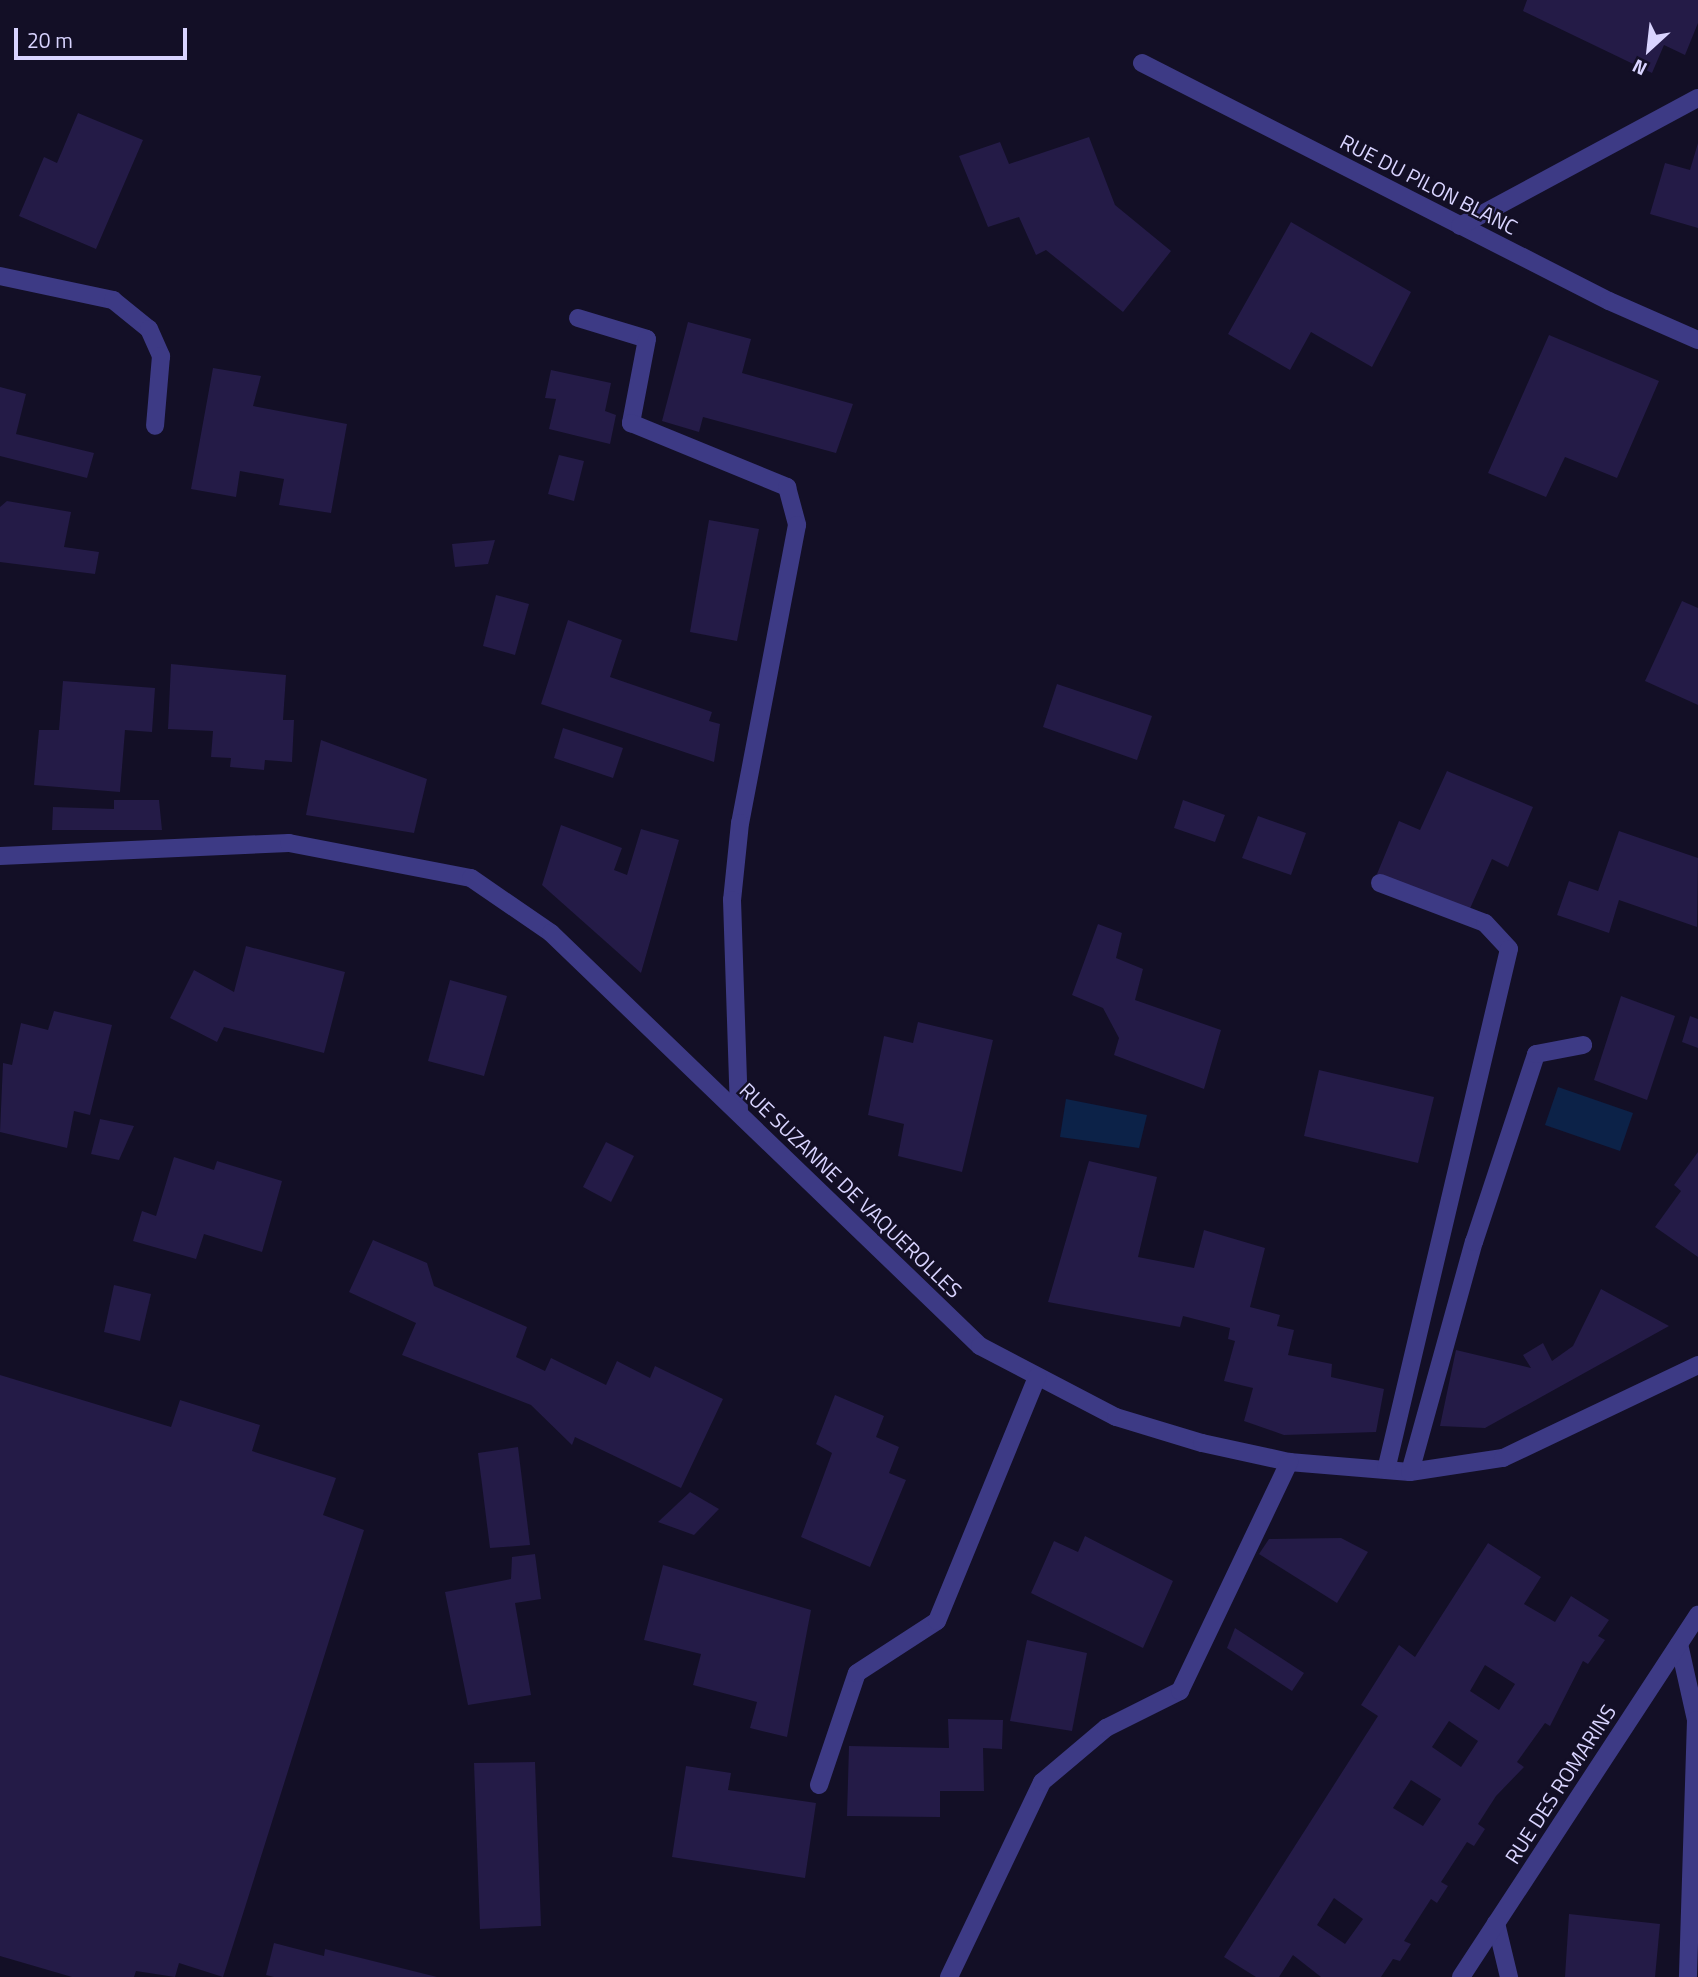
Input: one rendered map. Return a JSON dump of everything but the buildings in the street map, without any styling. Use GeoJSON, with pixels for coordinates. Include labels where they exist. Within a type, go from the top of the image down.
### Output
{"type":"FeatureCollection","features":[{"type":"Feature","properties":{"kind":"street","name":"RUE DU PILON BLANC"},"geometry":{"type":"LineString","coordinates":[[1142,63],[1460,226],[1698,340]]}},
{"type":"Feature","properties":{"kind":"street"},"geometry":{"type":"LineString","coordinates":[[1460,226],[1698,98]]}},
{"type":"Feature","properties":{"kind":"street"},"geometry":{"type":"LineString","coordinates":[[0,276],[113,300],[149,329],[161,356],[155,426]]}},
{"type":"Feature","properties":{"kind":"street"},"geometry":{"type":"LineString","coordinates":[[578,318],[647,339],[631,423],[787,487],[797,525],[740,823],[732,900],[739,1113]]}},
{"type":"Feature","properties":{"kind":"street","name":"RUE SUZANNE DE VAQUEROLLES"},"geometry":{"type":"LineString","coordinates":[[0,856],[289,843],[471,878],[551,933],[980,1346],[1116,1417],[1289,1462],[1410,1472],[1503,1458],[1698,1365]]}},
{"type":"Feature","properties":{"kind":"street"},"geometry":{"type":"LineString","coordinates":[[1380,883],[1485,923],[1509,949],[1386,1470]]}},
{"type":"Feature","properties":{"kind":"street"},"geometry":{"type":"LineString","coordinates":[[1410,1472],[1474,1242],[1536,1054],[1583,1045]]}},
{"type":"Feature","properties":{"kind":"street"},"geometry":{"type":"LineString","coordinates":[[819,1785],[857,1673],[937,1621],[1037,1377]]}},
{"type":"Feature","properties":{"kind":"street"},"geometry":{"type":"LineString","coordinates":[[949,1977],[1042,1782],[1106,1728],[1180,1690],[1289,1462]]}},
{"type":"Feature","properties":{"kind":"street","name":"RUE DES ROMARINS"},"geometry":{"type":"LineString","coordinates":[[1461,1977],[1698,1615]]}},
{"type":"Feature","properties":{"kind":"street"},"geometry":{"type":"LineString","coordinates":[[1679,1644],[1696,1720],[1688,1977]]}},
{"type":"Feature","properties":{"kind":"street"},"geometry":{"type":"LineString","coordinates":[[1496,1923],[1509,1977]]}},
{"type":"Feature","properties":{"kind":"water"},"geometry":{"type":"Polygon","coordinates":[[[1558,1087],[1633,1113],[1620,1151],[1545,1125],[1558,1087]]]}},
{"type":"Feature","properties":{"kind":"water"},"geometry":{"type":"Polygon","coordinates":[[[1066,1099],[1147,1115],[1139,1148],[1060,1137],[1066,1099]]]}}]}
